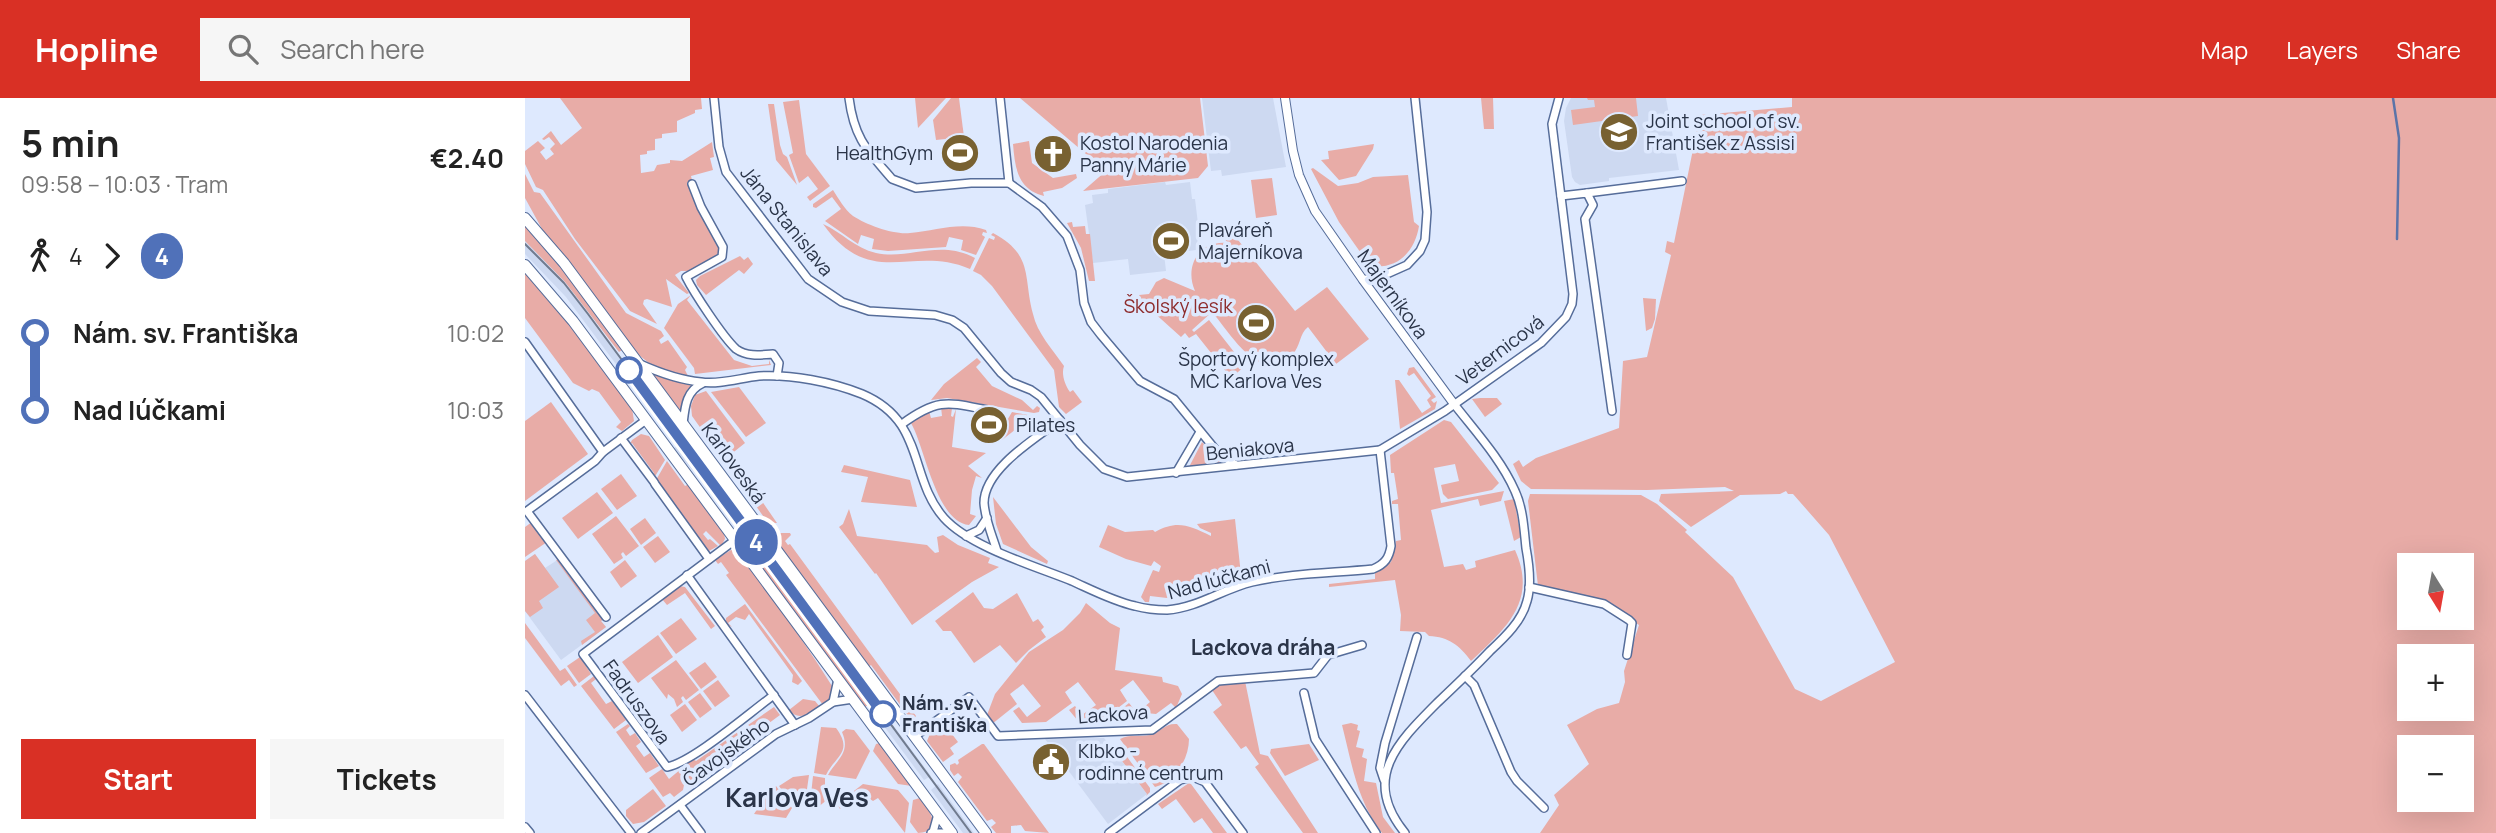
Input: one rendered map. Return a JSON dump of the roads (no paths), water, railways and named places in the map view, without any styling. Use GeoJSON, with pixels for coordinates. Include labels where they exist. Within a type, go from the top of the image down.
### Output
{"type":"FeatureCollection","features":[{"type":"Feature","properties":{"kind":"main road","name":"Karloveská"},"geometry":{"type":"LineString","coordinates":[[526,218],[564,263],[986,833]]}},
{"type":"Feature","properties":{"kind":"main road"},"geometry":{"type":"LineString","coordinates":[[525,265],[559,302],[952,833]]}},
{"type":"Feature","properties":{"kind":"main road"},"geometry":{"type":"LineString","coordinates":[[735,540],[763,532]]}},
{"type":"Feature","properties":{"kind":"street","name":"Jána Stanislava"},"geometry":{"type":"LineString","coordinates":[[714,98],[719,147],[726,172],[808,279],[842,302],[869,311],[935,315],[952,320],[964,328],[1001,373],[1011,382],[1041,397],[1060,420]]}},
{"type":"Feature","properties":{"kind":"street"},"geometry":{"type":"LineString","coordinates":[[849,98],[858,137],[897,182],[916,188],[1009,183],[1051,215],[1067,236],[1080,270],[1084,303],[1091,321],[1101,335],[1140,381],[1174,399],[1219,454],[1236,466]]}},
{"type":"Feature","properties":{"kind":"street"},"geometry":{"type":"LineString","coordinates":[[1000,98],[1009,183]]}},
{"type":"Feature","properties":{"kind":"street","name":"Majerníkova"},"geometry":{"type":"LineString","coordinates":[[1285,98],[1293,151],[1302,182],[1325,227],[1491,454],[1515,491],[1528,556],[1529,587]]}},
{"type":"Feature","properties":{"kind":"street"},"geometry":{"type":"LineString","coordinates":[[1363,280],[1406,265],[1416,256],[1425,240],[1427,212],[1415,98]]}},
{"type":"Feature","properties":{"kind":"street","name":"Veternicová"},"geometry":{"type":"LineString","coordinates":[[1454,404],[1541,343],[1569,312],[1573,294],[1572,277],[1552,124],[1559,98]]}},
{"type":"Feature","properties":{"kind":"street"},"geometry":{"type":"LineString","coordinates":[[1561,193],[1587,193],[1682,181]]}},
{"type":"Feature","properties":{"kind":"street"},"geometry":{"type":"LineString","coordinates":[[692,184],[723,247],[722,257],[686,277],[693,291],[737,349],[754,356],[773,354],[779,363],[777,376]]}},
{"type":"Feature","properties":{"kind":"street"},"geometry":{"type":"LineString","coordinates":[[1587,193],[1593,205],[1585,219],[1612,411]]}},
{"type":"Feature","properties":{"kind":"street"},"geometry":{"type":"LineString","coordinates":[[525,342],[603,452]]}},
{"type":"Feature","properties":{"kind":"street","name":"Nad lúčkami"},"geometry":{"type":"LineString","coordinates":[[638,363],[674,378],[703,383],[777,376],[863,394],[880,404],[902,424],[934,503],[951,525],[997,551],[1119,601],[1148,609],[1168,610],[1196,603],[1252,582],[1381,566],[1387,560],[1391,546],[1380,450]]}},
{"type":"Feature","properties":{"kind":"street"},"geometry":{"type":"LineString","coordinates":[[683,424],[689,395],[703,383]]}},
{"type":"Feature","properties":{"kind":"street"},"geometry":{"type":"LineString","coordinates":[[902,424],[926,408],[948,402],[992,411],[992,415]]}},
{"type":"Feature","properties":{"kind":"street","name":"Beniakova"},"geometry":{"type":"LineString","coordinates":[[1060,420],[1104,469],[1127,477],[1380,450],[1454,404]]}},
{"type":"Feature","properties":{"kind":"street"},"geometry":{"type":"LineString","coordinates":[[606,617],[527,511],[646,420]]}},
{"type":"Feature","properties":{"kind":"street"},"geometry":{"type":"LineString","coordinates":[[997,551],[984,501],[993,476],[1011,457],[1060,420]]}},
{"type":"Feature","properties":{"kind":"street"},"geometry":{"type":"LineString","coordinates":[[1175,473],[1199,432]]}},
{"type":"Feature","properties":{"kind":"street"},"geometry":{"type":"LineString","coordinates":[[621,438],[709,559]]}},
{"type":"Feature","properties":{"kind":"street"},"geometry":{"type":"LineString","coordinates":[[967,536],[979,530],[987,518]]}},
{"type":"Feature","properties":{"kind":"street"},"geometry":{"type":"LineString","coordinates":[[735,540],[687,575],[795,725]]}},
{"type":"Feature","properties":{"kind":"street","name":"Fadruszova"},"geometry":{"type":"LineString","coordinates":[[687,575],[583,654],[596,673],[667,767],[680,763],[774,695]]}},
{"type":"Feature","properties":{"kind":"street"},"geometry":{"type":"LineString","coordinates":[[1384,781],[1394,749],[1517,622],[1527,601],[1529,587],[1604,604],[1629,620],[1632,623],[1627,655]]}},
{"type":"Feature","properties":{"kind":"street"},"geometry":{"type":"LineString","coordinates":[[1405,833],[1388,807],[1380,768],[1417,637]]}},
{"type":"Feature","properties":{"kind":"street","name":"Lackova"},"geometry":{"type":"LineString","coordinates":[[914,737],[969,697],[998,736],[1151,730],[1218,681],[1314,673],[1328,655],[1362,645]]}},
{"type":"Feature","properties":{"kind":"street"},"geometry":{"type":"LineString","coordinates":[[1465,676],[1473,685],[1511,772],[1543,808]]}},
{"type":"Feature","properties":{"kind":"street"},"geometry":{"type":"LineString","coordinates":[[838,679],[833,702],[853,699]]}},
{"type":"Feature","properties":{"kind":"street"},"geometry":{"type":"LineString","coordinates":[[1304,693],[1315,739],[1376,833]]}},
{"type":"Feature","properties":{"kind":"street"},"geometry":{"type":"LineString","coordinates":[[525,695],[631,833]]}},
{"type":"Feature","properties":{"kind":"street","name":"Čavojského"},"geometry":{"type":"LineString","coordinates":[[641,833],[776,734],[833,702]]}},
{"type":"Feature","properties":{"kind":"street"},"geometry":{"type":"LineString","coordinates":[[1109,833],[1180,780],[1193,776],[1205,782],[1243,833]]}},
{"type":"Feature","properties":{"kind":"street"},"geometry":{"type":"LineString","coordinates":[[680,805],[701,833]]}},
{"type":"Feature","properties":{"kind":"street"},"geometry":{"type":"LineString","coordinates":[[937,814],[932,832],[946,833]]}},
{"type":"Feature","properties":{"kind":"street"},"geometry":{"type":"LineString","coordinates":[[525,827],[530,833]]}},
{"type":"Feature","properties":{"kind":"waterway"},"geometry":{"type":"LineString","coordinates":[[2393,98],[2399,138],[2397,239]]}},
{"type":"Feature","properties":{"kind":"tram line"},"geometry":{"type":"LineString","coordinates":[[525,244],[564,283],[588,314],[971,833]]}},
{"type":"Feature","properties":{"kind":"tram line","name":"4"},"geometry":{"type":"LineString","coordinates":[[629,370],[883,714]]}},
{"type":"Feature","properties":{"kind":"place","name":"Joint school of sv. František z Assisi"},"geometry":{"type":"Point","coordinates":[1619,132]}},
{"type":"Feature","properties":{"kind":"place","name":"HealthGym"},"geometry":{"type":"Point","coordinates":[960,153]}},
{"type":"Feature","properties":{"kind":"place","name":"Kostol Narodenia Panny Márie"},"geometry":{"type":"Point","coordinates":[1053,154]}},
{"type":"Feature","properties":{"kind":"place","name":"Plaváreň Majerníkova"},"geometry":{"type":"Point","coordinates":[1171,241]}},
{"type":"Feature","properties":{"kind":"place","name":"Športový komplex MČ Karlova Ves"},"geometry":{"type":"Point","coordinates":[1256,323]}},
{"type":"Feature","properties":{"kind":"place","name":"Pilates"},"geometry":{"type":"Point","coordinates":[989,425]}},
{"type":"Feature","properties":{"kind":"place","name":"Nám. sv. Františka"},"geometry":{"type":"Point","coordinates":[883,714]}},
{"type":"Feature","properties":{"kind":"place","name":"Klbko - rodinné centrum"},"geometry":{"type":"Point","coordinates":[1051,762]}},
{"type":"Feature","properties":{"kind":"district","name":"Lackova dráha"},"geometry":{"type":"Point","coordinates":[1263,648]}},
{"type":"Feature","properties":{"kind":"district","name":"Karlova Ves"},"geometry":{"type":"Point","coordinates":[797,798]}},
{"type":"Feature","properties":{"kind":"park label","name":"Školský lesík"},"geometry":{"type":"Point","coordinates":[1178,306]}}]}
